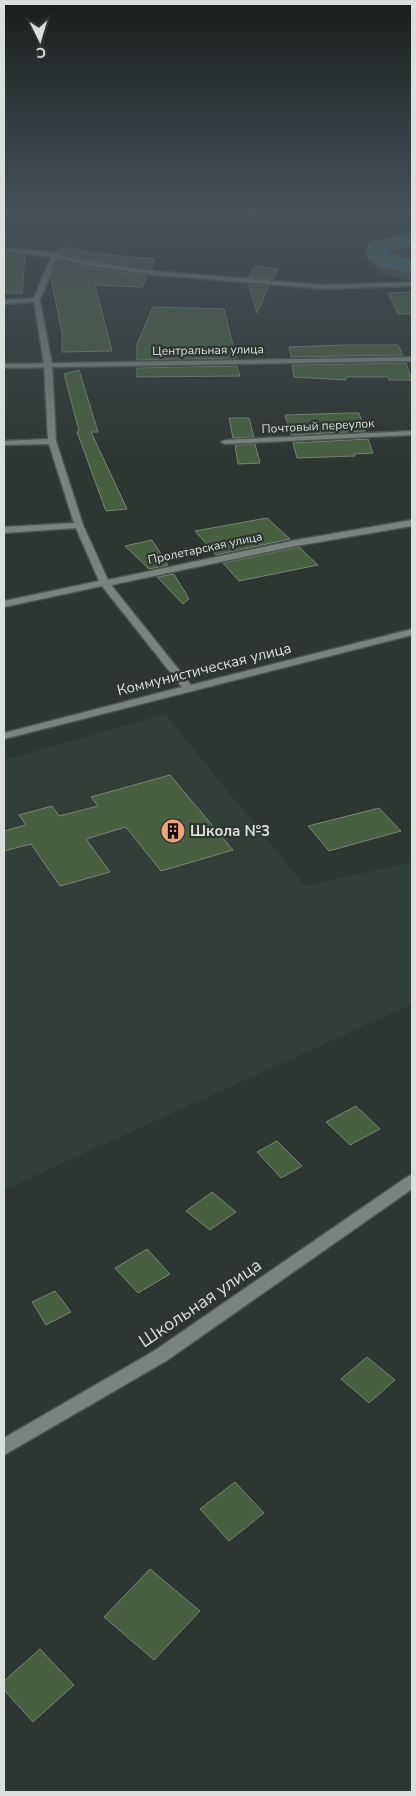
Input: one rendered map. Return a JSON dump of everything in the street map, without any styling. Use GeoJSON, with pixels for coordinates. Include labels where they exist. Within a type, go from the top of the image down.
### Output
{"type":"FeatureCollection","features":[{"type":"Feature","properties":{"kind":"street"},"geometry":{"type":"LineString","coordinates":[[39,296],[37,300],[48,364],[52,441],[79,525],[104,582],[188,688]]}},
{"type":"Feature","properties":{"kind":"street"},"geometry":{"type":"LineString","coordinates":[[4,302],[37,300]]}},
{"type":"Feature","properties":{"kind":"street","name":"Центральная улица"},"geometry":{"type":"LineString","coordinates":[[4,366],[412,359]]}},
{"type":"Feature","properties":{"kind":"street","name":"Почтовый переулок"},"geometry":{"type":"LineString","coordinates":[[225,442],[412,433]]}},
{"type":"Feature","properties":{"kind":"street"},"geometry":{"type":"LineString","coordinates":[[4,443],[52,441]]}},
{"type":"Feature","properties":{"kind":"street","name":"Пролетарская улица"},"geometry":{"type":"LineString","coordinates":[[4,604],[296,543],[412,522]]}},
{"type":"Feature","properties":{"kind":"street"},"geometry":{"type":"LineString","coordinates":[[4,530],[79,525]]}},
{"type":"Feature","properties":{"kind":"street","name":"Коммунистическая улица"},"geometry":{"type":"LineString","coordinates":[[4,736],[412,632]]}},
{"type":"Feature","properties":{"kind":"street","name":"Школьная улица"},"geometry":{"type":"LineString","coordinates":[[4,1447],[160,1356],[412,1181]]}},
{"type":"Feature","properties":{"kind":"shaded area"},"geometry":{"type":"Polygon","coordinates":[[[165,714],[305,886],[412,862],[412,1004],[4,1190],[4,760],[165,714]]]}},
{"type":"Feature","properties":{"kind":"building"},"geometry":{"type":"Polygon","coordinates":[[[55,296],[98,296],[112,351],[62,352],[62,333],[55,296]]]}},
{"type":"Feature","properties":{"kind":"building"},"geometry":{"type":"Polygon","coordinates":[[[252,296],[265,296],[257,313],[252,296]]]}},
{"type":"Feature","properties":{"kind":"building"},"geometry":{"type":"Polygon","coordinates":[[[389,296],[412,296],[412,314],[398,314],[389,296]]]}},
{"type":"Feature","properties":{"kind":"building"},"geometry":{"type":"Polygon","coordinates":[[[153,307],[224,309],[236,358],[137,360],[137,344],[153,307]]]}},
{"type":"Feature","properties":{"kind":"building"},"geometry":{"type":"Polygon","coordinates":[[[398,345],[403,355],[291,357],[289,347],[398,345]]]}},
{"type":"Feature","properties":{"kind":"building"},"geometry":{"type":"Polygon","coordinates":[[[406,363],[412,380],[389,380],[388,377],[346,377],[346,380],[294,377],[292,365],[406,363]]]}},
{"type":"Feature","properties":{"kind":"building"},"geometry":{"type":"Polygon","coordinates":[[[237,366],[240,376],[137,377],[137,368],[237,366]]]}},
{"type":"Feature","properties":{"kind":"building"},"geometry":{"type":"Polygon","coordinates":[[[79,370],[98,432],[91,432],[127,509],[106,511],[77,432],[79,431],[64,374],[79,370]]]}},
{"type":"Feature","properties":{"kind":"building"},"geometry":{"type":"Polygon","coordinates":[[[359,413],[365,431],[291,435],[285,415],[359,413]]]}},
{"type":"Feature","properties":{"kind":"building"},"geometry":{"type":"Polygon","coordinates":[[[229,418],[249,418],[254,437],[233,438],[229,418]]]}},
{"type":"Feature","properties":{"kind":"building"},"geometry":{"type":"Polygon","coordinates":[[[368,439],[373,453],[354,454],[355,456],[297,458],[293,443],[368,439]]]}},
{"type":"Feature","properties":{"kind":"building"},"geometry":{"type":"Polygon","coordinates":[[[255,444],[260,463],[238,464],[235,445],[255,444]]]}},
{"type":"Feature","properties":{"kind":"building"},"geometry":{"type":"Polygon","coordinates":[[[267,518],[290,539],[216,555],[195,531],[267,518]]]}},
{"type":"Feature","properties":{"kind":"building"},"geometry":{"type":"Polygon","coordinates":[[[152,540],[168,565],[149,569],[125,546],[152,540]]]}},
{"type":"Feature","properties":{"kind":"building"},"geometry":{"type":"Polygon","coordinates":[[[299,547],[318,565],[239,581],[223,563],[299,547]]]}},
{"type":"Feature","properties":{"kind":"building"},"geometry":{"type":"Polygon","coordinates":[[[174,574],[189,599],[183,604],[157,577],[174,574]]]}},
{"type":"Feature","properties":{"kind":"building","name":"Школа №3"},"geometry":{"type":"Polygon","coordinates":[[[170,775],[233,850],[161,871],[126,827],[86,839],[110,872],[60,886],[31,844],[4,851],[4,831],[26,825],[19,815],[52,806],[59,816],[98,806],[91,797],[170,775]]]}},
{"type":"Feature","properties":{"kind":"building"},"geometry":{"type":"Polygon","coordinates":[[[379,808],[401,831],[329,851],[308,826],[379,808]]]}},
{"type":"Feature","properties":{"kind":"building"},"geometry":{"type":"Polygon","coordinates":[[[356,1106],[380,1129],[350,1145],[326,1122],[356,1106]]]}},
{"type":"Feature","properties":{"kind":"building"},"geometry":{"type":"Polygon","coordinates":[[[277,1141],[302,1166],[281,1178],[257,1152],[277,1141]]]}},
{"type":"Feature","properties":{"kind":"building"},"geometry":{"type":"Polygon","coordinates":[[[212,1192],[236,1212],[210,1230],[186,1211],[212,1192]]]}},
{"type":"Feature","properties":{"kind":"building"},"geometry":{"type":"Polygon","coordinates":[[[147,1249],[170,1274],[138,1293],[115,1268],[147,1249]]]}},
{"type":"Feature","properties":{"kind":"building"},"geometry":{"type":"Polygon","coordinates":[[[55,1291],[71,1312],[46,1325],[32,1302],[55,1291]]]}},
{"type":"Feature","properties":{"kind":"building"},"geometry":{"type":"Polygon","coordinates":[[[367,1357],[395,1380],[369,1403],[341,1379],[367,1357]]]}},
{"type":"Feature","properties":{"kind":"building"},"geometry":{"type":"Polygon","coordinates":[[[235,1482],[264,1513],[229,1541],[200,1509],[235,1482]]]}},
{"type":"Feature","properties":{"kind":"building"},"geometry":{"type":"Polygon","coordinates":[[[150,1569],[200,1611],[154,1660],[104,1617],[150,1569]]]}},
{"type":"Feature","properties":{"kind":"building"},"geometry":{"type":"Polygon","coordinates":[[[40,1649],[74,1685],[33,1722],[4,1690],[4,1681],[40,1649]]]}},
{"type":"Feature","properties":{"kind":"place","name":"Школа №3"},"geometry":{"type":"Point","coordinates":[173,831]}}]}
